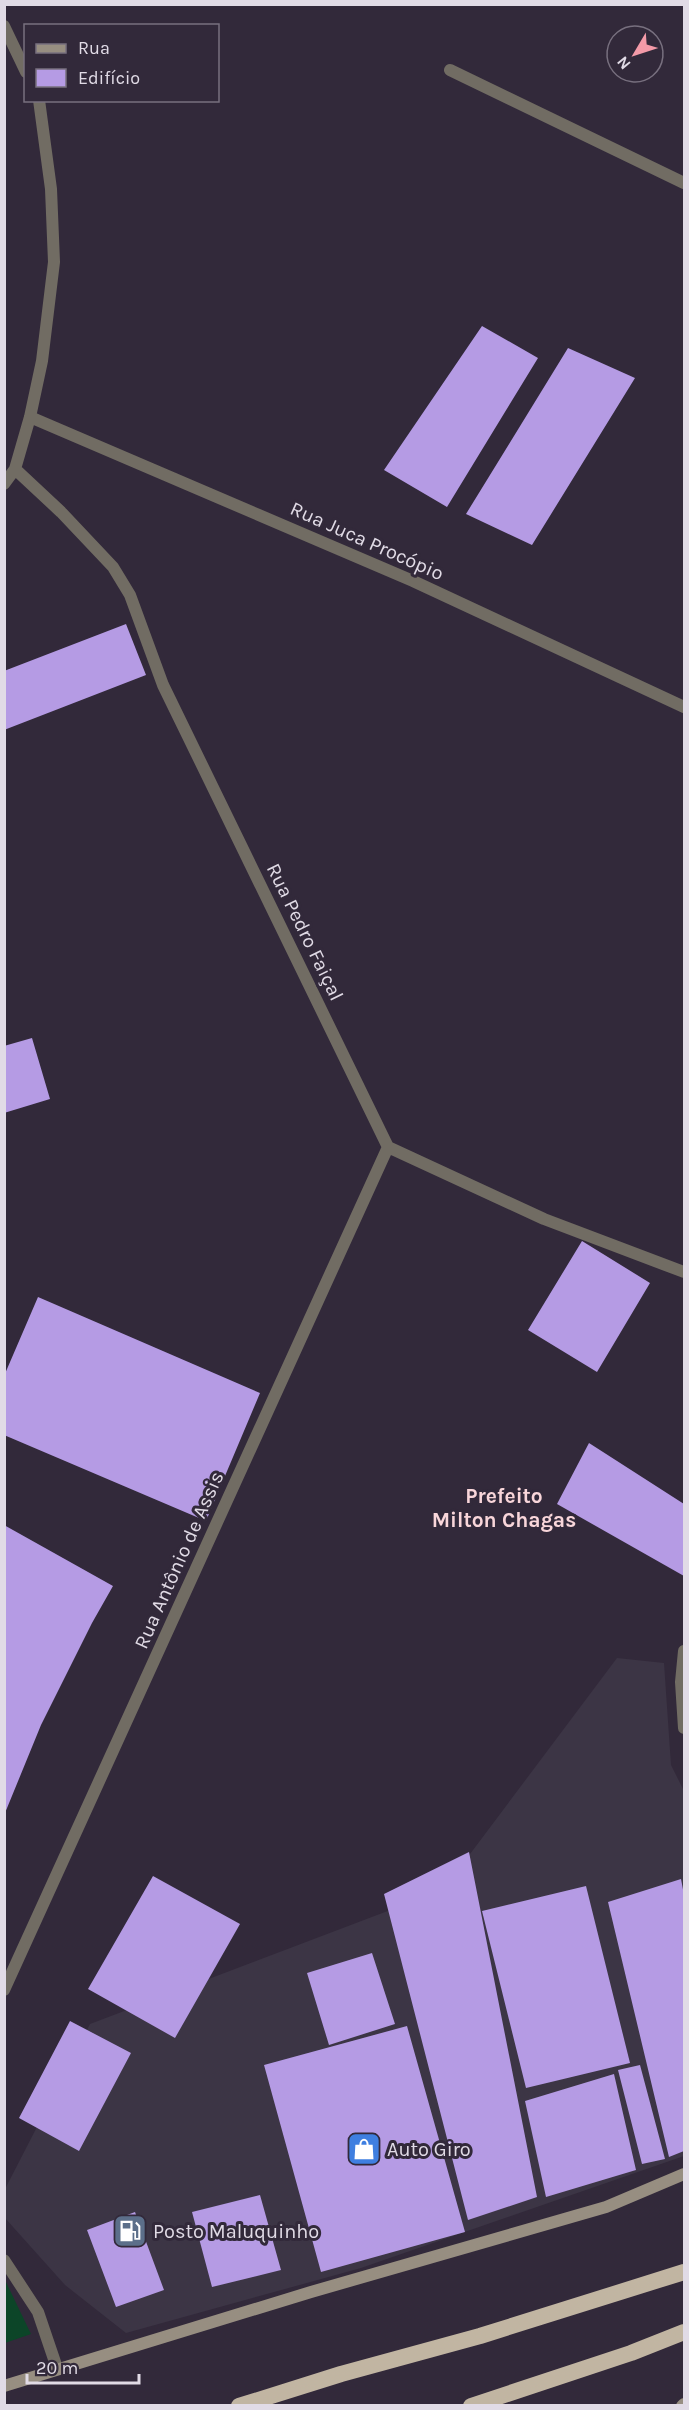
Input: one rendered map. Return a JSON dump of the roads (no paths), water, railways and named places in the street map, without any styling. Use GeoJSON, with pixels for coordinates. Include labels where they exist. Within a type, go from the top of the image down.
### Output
{"type":"FeatureCollection","features":[{"type":"Feature","properties":{"kind":"highway"},"geometry":{"type":"LineString","coordinates":[[239,2406],[340,2374],[480,2336],[684,2272]]}},
{"type":"Feature","properties":{"kind":"highway"},"geometry":{"type":"LineString","coordinates":[[471,2406],[631,2353],[684,2332]]}},
{"type":"Feature","properties":{"kind":"main road"},"geometry":{"type":"LineString","coordinates":[[4,2386],[311,2292],[606,2207],[684,2174]]}},
{"type":"Feature","properties":{"kind":"street"},"geometry":{"type":"LineString","coordinates":[[4,26],[24,68]]}},
{"type":"Feature","properties":{"kind":"street"},"geometry":{"type":"LineString","coordinates":[[450,70],[684,183]]}},
{"type":"Feature","properties":{"kind":"street"},"geometry":{"type":"LineString","coordinates":[[4,484],[15,469],[30,417],[42,361],[54,262],[51,189],[39,102]]}},
{"type":"Feature","properties":{"kind":"street","name":"Rua Juca Procópio"},"geometry":{"type":"LineString","coordinates":[[30,417],[413,581],[684,707]]}},
{"type":"Feature","properties":{"kind":"street","name":"Rua Pedro Faiçal"},"geometry":{"type":"LineString","coordinates":[[15,469],[61,512],[113,567],[130,595],[163,685],[388,1147]]}},
{"type":"Feature","properties":{"kind":"street"},"geometry":{"type":"LineString","coordinates":[[388,1147],[544,1219],[684,1272]]}},
{"type":"Feature","properties":{"kind":"street","name":"Rua Antônio de Assis"},"geometry":{"type":"LineString","coordinates":[[4,1990],[388,1147]]}},
{"type":"Feature","properties":{"kind":"street"},"geometry":{"type":"LineString","coordinates":[[684,1651],[681,1682],[684,1728]]}},
{"type":"Feature","properties":{"kind":"street"},"geometry":{"type":"LineString","coordinates":[[4,2260],[38,2312],[57,2368]]}},
{"type":"Feature","properties":{"kind":"place","name":"Auto Giro"},"geometry":{"type":"Point","coordinates":[364,2149]}},
{"type":"Feature","properties":{"kind":"place","name":"Posto Maluquinho"},"geometry":{"type":"Point","coordinates":[130,2231]}},
{"type":"Feature","properties":{"kind":"district","name":"Prefeito Milton Chagas"},"geometry":{"type":"Point","coordinates":[504,1508]}}]}
